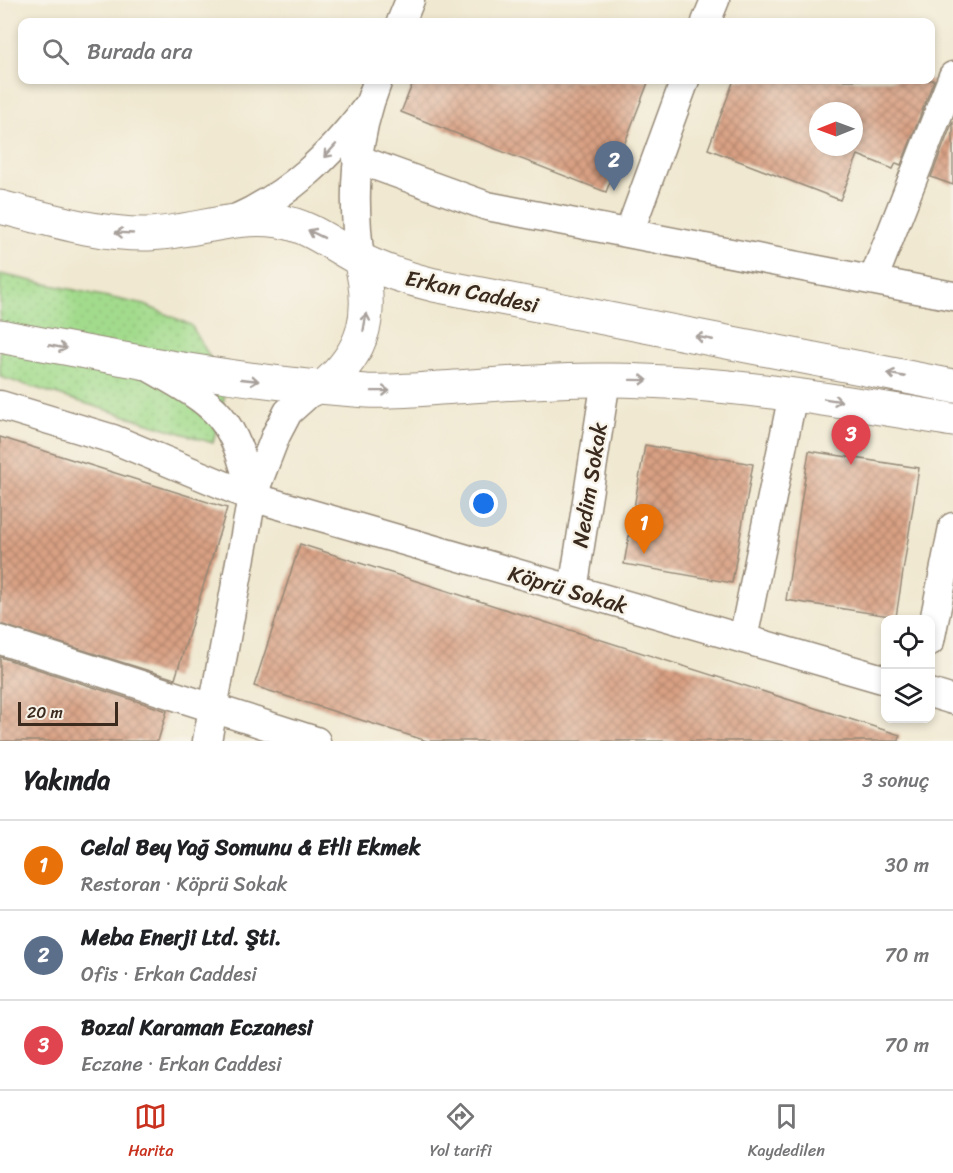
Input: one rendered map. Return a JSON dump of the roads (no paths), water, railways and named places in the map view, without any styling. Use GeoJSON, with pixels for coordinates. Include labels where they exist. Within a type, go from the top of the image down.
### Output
{"type":"FeatureCollection","features":[{"type":"Feature","properties":{"kind":"main road","name":"Erkan Caddesi"},"geometry":{"type":"LineString","coordinates":[[0,207],[112,232],[148,234],[227,223],[278,221],[318,234],[360,260],[406,278],[434,285],[953,386]]}},
{"type":"Feature","properties":{"kind":"main road"},"geometry":{"type":"LineString","coordinates":[[0,222],[39,226],[76,225]]}},
{"type":"Feature","properties":{"kind":"main road"},"geometry":{"type":"LineString","coordinates":[[323,387],[349,362],[363,332],[367,298],[366,282],[360,260]]}},
{"type":"Feature","properties":{"kind":"main road"},"geometry":{"type":"LineString","coordinates":[[0,336],[235,378],[323,387],[370,391],[606,380],[659,381],[793,394],[953,420]]}},
{"type":"Feature","properties":{"kind":"street"},"geometry":{"type":"LineString","coordinates":[[403,18],[410,0]]}},
{"type":"Feature","properties":{"kind":"street"},"geometry":{"type":"LineString","coordinates":[[708,18],[715,0]]}},
{"type":"Feature","properties":{"kind":"street"},"geometry":{"type":"LineString","coordinates":[[873,280],[953,76]]}},
{"type":"Feature","properties":{"kind":"street"},"geometry":{"type":"LineString","coordinates":[[360,260],[355,203],[357,159],[368,106],[376,84]]}},
{"type":"Feature","properties":{"kind":"street"},"geometry":{"type":"LineString","coordinates":[[629,233],[684,84]]}},
{"type":"Feature","properties":{"kind":"street"},"geometry":{"type":"LineString","coordinates":[[227,223],[266,203],[319,164],[368,106]]}},
{"type":"Feature","properties":{"kind":"street"},"geometry":{"type":"LineString","coordinates":[[357,159],[487,206],[953,296]]}},
{"type":"Feature","properties":{"kind":"street"},"geometry":{"type":"LineString","coordinates":[[141,363],[197,394],[226,422],[234,435],[252,497]]}},
{"type":"Feature","properties":{"kind":"street","name":"Nedim Sokak"},"geometry":{"type":"LineString","coordinates":[[573,590],[606,380]]}},
{"type":"Feature","properties":{"kind":"street"},"geometry":{"type":"LineString","coordinates":[[207,741],[252,497],[276,435],[288,412],[308,394],[323,387]]}},
{"type":"Feature","properties":{"kind":"street"},"geometry":{"type":"LineString","coordinates":[[743,639],[793,394]]}},
{"type":"Feature","properties":{"kind":"street","name":"Köprü Sokak"},"geometry":{"type":"LineString","coordinates":[[0,405],[113,439],[252,497],[881,679]]}},
{"type":"Feature","properties":{"kind":"street"},"geometry":{"type":"LineString","coordinates":[[935,616],[953,528]]}},
{"type":"Feature","properties":{"kind":"street"},"geometry":{"type":"LineString","coordinates":[[0,640],[316,741]]}},
{"type":"Feature","properties":{"kind":"street"},"geometry":{"type":"LineString","coordinates":[[935,695],[953,700]]}},
{"type":"Feature","properties":{"kind":"place","name":"Meba Enerji Ltd. Şti."},"geometry":{"type":"Point","coordinates":[614,191]}},
{"type":"Feature","properties":{"kind":"place","name":"Bozal Karaman Eczanesi"},"geometry":{"type":"Point","coordinates":[851,465]}},
{"type":"Feature","properties":{"kind":"place","name":"Celal Bey Yağ Somunu & Etli Ekmek"},"geometry":{"type":"Point","coordinates":[644,554]}}]}
